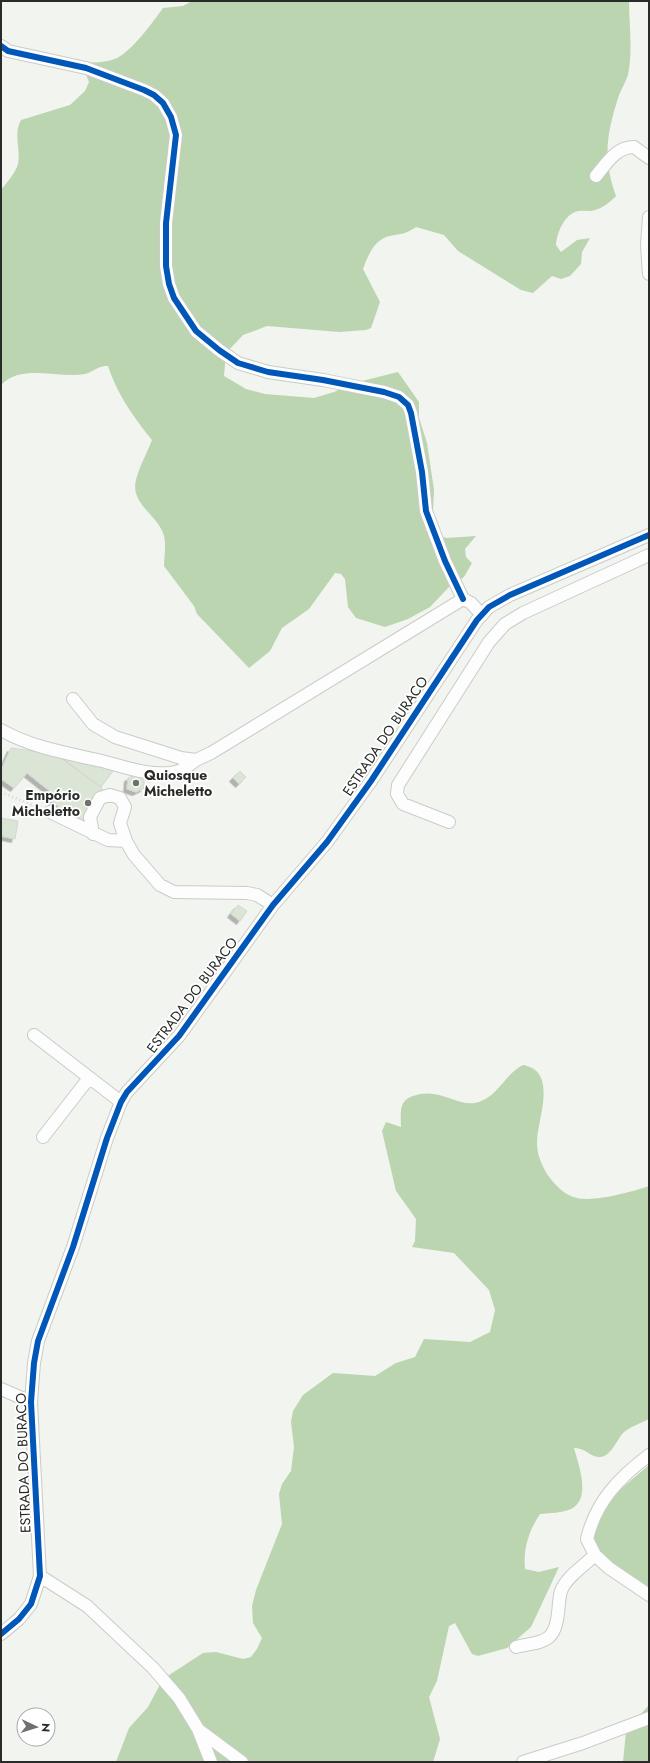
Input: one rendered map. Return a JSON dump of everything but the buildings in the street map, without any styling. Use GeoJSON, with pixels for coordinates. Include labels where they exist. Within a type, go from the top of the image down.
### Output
{"type":"FeatureCollection","features":[{"type":"Feature","properties":{"kind":"street"},"geometry":{"type":"LineString","coordinates":[[1,46],[8,51],[86,68],[144,90],[154,95],[163,104],[171,117],[176,134],[166,223],[166,252],[169,284],[174,298],[196,331],[238,363],[268,372],[323,380],[384,392],[399,397],[408,405],[411,412],[422,472],[426,511],[445,561],[463,599],[471,603],[482,615]]}},
{"type":"Feature","properties":{"kind":"street"},"geometry":{"type":"LineString","coordinates":[[596,176],[616,152],[624,148],[634,147],[649,158]]}},
{"type":"Feature","properties":{"kind":"street"},"geometry":{"type":"LineString","coordinates":[[649,217],[647,245],[649,274]]}},
{"type":"Feature","properties":{"kind":"street","name":"ESTRADA DO BURACO"},"geometry":{"type":"LineString","coordinates":[[1,1634],[19,1619],[31,1604],[40,1576],[31,1402],[34,1363],[38,1341],[73,1247],[107,1138],[121,1102],[127,1092],[179,1036],[273,905],[327,842],[371,781],[482,615],[490,607],[510,595],[649,534]]}},
{"type":"Feature","properties":{"kind":"street"},"geometry":{"type":"LineString","coordinates":[[449,822],[403,804],[397,794],[398,785],[489,642],[505,624],[523,613],[649,555]]}},
{"type":"Feature","properties":{"kind":"street"},"geometry":{"type":"LineString","coordinates":[[568,570],[577,589]]}},
{"type":"Feature","properties":{"kind":"street"},"geometry":{"type":"LineString","coordinates":[[1,730],[30,744],[46,749],[152,772],[175,772],[183,770],[196,760],[211,753],[463,599]]}},
{"type":"Feature","properties":{"kind":"street"},"geometry":{"type":"LineString","coordinates":[[73,699],[94,724],[104,732],[151,749],[196,760]]}},
{"type":"Feature","properties":{"kind":"street"},"geometry":{"type":"LineString","coordinates":[[93,834],[90,817],[92,810],[100,798],[110,795],[120,798],[125,807],[120,823],[126,841],[134,855],[160,885],[174,892],[257,895],[273,905]]}},
{"type":"Feature","properties":{"kind":"street"},"geometry":{"type":"LineString","coordinates":[[50,812],[108,840],[126,841]]}},
{"type":"Feature","properties":{"kind":"street"},"geometry":{"type":"LineString","coordinates":[[34,1035],[121,1102]]}},
{"type":"Feature","properties":{"kind":"street"},"geometry":{"type":"LineString","coordinates":[[43,1137],[89,1078]]}},
{"type":"Feature","properties":{"kind":"street"},"geometry":{"type":"LineString","coordinates":[[1,1389],[31,1402]]}},
{"type":"Feature","properties":{"kind":"street"},"geometry":{"type":"LineString","coordinates":[[649,1455],[628,1471],[602,1501],[590,1526],[587,1539],[595,1555],[609,1568],[649,1595]]}},
{"type":"Feature","properties":{"kind":"street"},"geometry":{"type":"LineString","coordinates":[[516,1647],[546,1641],[553,1633],[557,1623],[561,1591],[568,1580],[595,1555]]}},
{"type":"Feature","properties":{"kind":"street"},"geometry":{"type":"LineString","coordinates":[[40,1576],[87,1606],[153,1668],[179,1698],[198,1729],[211,1762]]}},
{"type":"Feature","properties":{"kind":"street"},"geometry":{"type":"LineString","coordinates":[[523,1762],[583,1743],[649,1718]]}},
{"type":"Feature","properties":{"kind":"street"},"geometry":{"type":"LineString","coordinates":[[198,1729],[242,1762]]}},
{"type":"Feature","properties":{"kind":"path"},"geometry":{"type":"LineString","coordinates":[[1,792],[50,812]]}},
{"type":"Feature","properties":{"kind":"green space"},"geometry":{"type":"Polygon","coordinates":[[[192,1],[629,1],[631,47],[628,75],[619,95],[615,109],[609,133],[608,145],[609,169],[616,196],[598,209],[593,211],[581,211],[570,215],[560,229],[556,245],[561,252],[577,240],[590,238],[582,252],[581,264],[570,276],[561,279],[552,276],[533,293],[521,290],[458,251],[444,235],[416,227],[406,233],[384,238],[376,244],[367,259],[363,269],[380,302],[371,328],[366,330],[339,332],[267,326],[243,335],[226,353],[224,376],[246,389],[265,394],[314,398],[334,392],[354,383],[398,372],[419,402],[419,418],[427,443],[434,490],[433,512],[425,530],[446,538],[476,536],[465,549],[466,557],[472,563],[464,577],[449,587],[430,607],[408,619],[385,627],[356,618],[348,607],[345,579],[341,574],[335,573],[309,609],[282,628],[270,651],[249,668],[197,614],[194,606],[164,566],[165,545],[163,533],[160,526],[140,502],[135,488],[139,470],[152,440],[127,405],[116,386],[108,366],[85,374],[74,375],[30,373],[10,378],[1,385],[1,190],[17,168],[19,153],[17,136],[21,120],[70,105],[85,91],[89,82],[86,74],[68,61],[105,62],[117,58],[130,49],[163,8],[183,6],[192,1]]]}},
{"type":"Feature","properties":{"kind":"green space"},"geometry":{"type":"Polygon","coordinates":[[[523,1065],[534,1069],[540,1076],[543,1086],[544,1098],[538,1133],[538,1151],[541,1162],[547,1174],[556,1185],[568,1195],[584,1199],[613,1196],[649,1186],[649,1419],[624,1432],[611,1451],[604,1456],[596,1457],[581,1449],[574,1448],[582,1480],[581,1497],[577,1504],[571,1509],[560,1512],[540,1514],[530,1533],[526,1547],[525,1569],[539,1572],[559,1567],[531,1627],[507,1648],[478,1656],[472,1654],[455,1623],[449,1626],[437,1681],[429,1697],[440,1739],[433,1762],[116,1762],[129,1728],[148,1707],[163,1679],[203,1653],[216,1652],[243,1659],[251,1657],[257,1649],[262,1638],[253,1623],[252,1606],[256,1590],[282,1524],[279,1494],[282,1484],[291,1471],[294,1447],[291,1422],[293,1411],[303,1395],[333,1373],[375,1376],[396,1363],[415,1357],[424,1339],[470,1342],[490,1332],[495,1310],[489,1290],[454,1253],[412,1247],[415,1241],[416,1219],[396,1191],[382,1131],[386,1122],[401,1127],[401,1108],[404,1102],[410,1097],[423,1094],[432,1094],[441,1095],[464,1103],[479,1102],[492,1095],[511,1074],[523,1065]]]}},
{"type":"Feature","properties":{"kind":"green space"},"geometry":{"type":"Polygon","coordinates":[[[649,1465],[649,1593],[602,1559],[594,1544],[592,1529],[608,1500],[649,1465]]]}},
{"type":"Feature","properties":{"kind":"green space"},"geometry":{"type":"Polygon","coordinates":[[[649,1705],[649,1762],[623,1762],[627,1722],[639,1716],[649,1705]]]}},
{"type":"Feature","properties":{"kind":"cycle path"},"geometry":{"type":"LineString","coordinates":[[1,46],[8,51],[86,68],[144,90],[154,95],[163,103],[171,117],[176,135],[166,223],[166,266],[169,284],[174,298],[196,331],[238,363],[268,372],[323,380],[384,392],[399,397],[408,405],[411,413],[422,472],[426,511],[445,561],[463,599]]}},
{"type":"Feature","properties":{"kind":"cycle path"},"geometry":{"type":"LineString","coordinates":[[1,1634],[19,1619],[31,1604],[40,1576],[31,1402],[34,1363],[38,1341],[73,1247],[107,1138],[121,1102],[127,1092],[179,1036],[273,905],[327,842],[371,781],[477,620],[489,607],[510,595],[649,535]]}},
{"type":"Feature","properties":{"kind":"place","name":"Quiosque Micheletto"},"geometry":{"type":"Point","coordinates":[136,783]}},
{"type":"Feature","properties":{"kind":"place","name":"Empório Micheletto"},"geometry":{"type":"Point","coordinates":[88,803]}}]}
